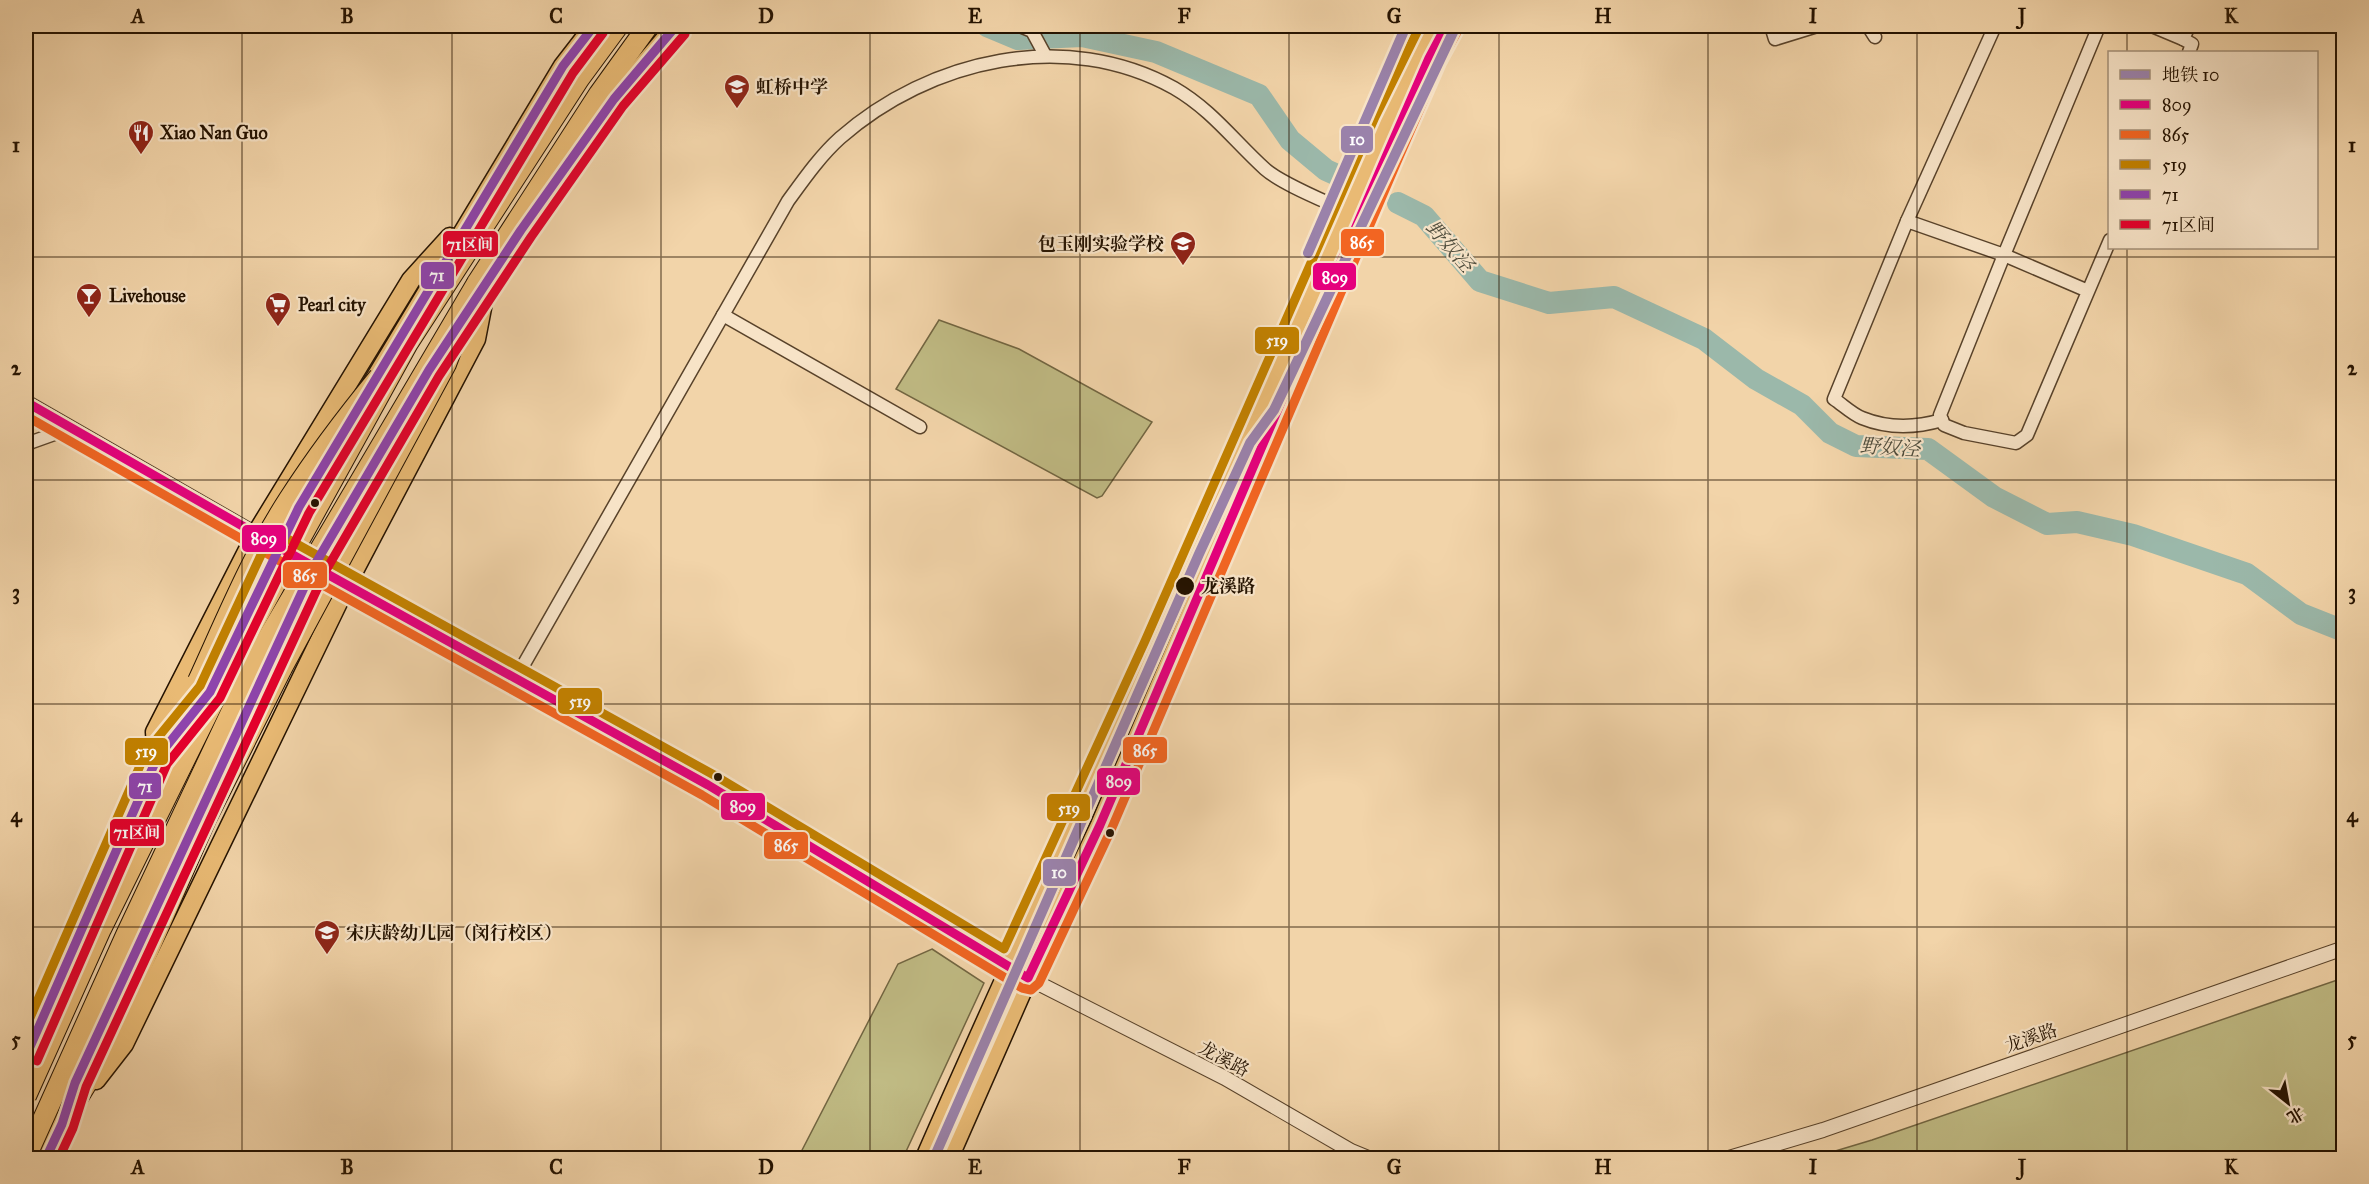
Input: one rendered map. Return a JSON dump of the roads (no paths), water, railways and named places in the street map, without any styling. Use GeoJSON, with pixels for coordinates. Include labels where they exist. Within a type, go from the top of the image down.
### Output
{"type":"FeatureCollection","features":[{"type":"Feature","properties":{"kind":"highway"},"geometry":{"type":"LineString","coordinates":[[26,1096],[101,929],[241,646],[408,343],[579,79],[618,26]]}},
{"type":"Feature","properties":{"kind":"highway"},"geometry":{"type":"LineString","coordinates":[[26,1156],[126,935],[259,653],[482,282],[599,94],[648,26]]}},
{"type":"Feature","properties":{"kind":"highway"},"geometry":{"type":"LineString","coordinates":[[62,1124],[99,1063],[206,819],[282,668],[446,364],[482,282]]}},
{"type":"Feature","properties":{"kind":"highway"},"geometry":{"type":"LineString","coordinates":[[157,758],[198,681],[247,574],[288,500],[358,402],[408,343]]}},
{"type":"Feature","properties":{"kind":"main road"},"geometry":{"type":"LineString","coordinates":[[26,1056],[157,758],[210,692],[278,546],[299,507],[563,66],[594,26]]}},
{"type":"Feature","properties":{"kind":"main road"},"geometry":{"type":"LineString","coordinates":[[46,1158],[62,1124],[75,1083],[314,566],[482,282],[614,99],[676,26]]}},
{"type":"Feature","properties":{"kind":"main road"},"geometry":{"type":"LineString","coordinates":[[926,1158],[1009,966],[1156,646],[1346,211],[1433,26]]}},
{"type":"Feature","properties":{"kind":"main road"},"geometry":{"type":"LineString","coordinates":[[949,1158],[1028,978],[1100,825],[1385,159],[1429,58],[1446,26]]}},
{"type":"Feature","properties":{"kind":"main road"},"geometry":{"type":"LineString","coordinates":[[157,758],[155,732],[256,534],[411,280],[478,207]]}},
{"type":"Feature","properties":{"kind":"main road"},"geometry":{"type":"LineString","coordinates":[[62,1124],[124,1044],[347,584],[476,339],[482,282]]}},
{"type":"Feature","properties":{"kind":"main road"},"geometry":{"type":"LineString","coordinates":[[243,560],[278,546]]}},
{"type":"Feature","properties":{"kind":"street"},"geometry":{"type":"LineString","coordinates":[[1020,26],[1032,31],[1045,55]]}},
{"type":"Feature","properties":{"kind":"street"},"geometry":{"type":"LineString","coordinates":[[1771,26],[1775,39],[1817,26]]}},
{"type":"Feature","properties":{"kind":"street"},"geometry":{"type":"LineString","coordinates":[[1868,26],[1875,37]]}},
{"type":"Feature","properties":{"kind":"street"},"geometry":{"type":"LineString","coordinates":[[1942,420],[1918,427],[1892,426],[1862,418],[1834,399],[1907,221],[1995,26]]}},
{"type":"Feature","properties":{"kind":"street"},"geometry":{"type":"LineString","coordinates":[[2099,26],[1940,415],[1944,425],[1964,433],[2016,443],[2027,435],[2108,242]]}},
{"type":"Feature","properties":{"kind":"street"},"geometry":{"type":"LineString","coordinates":[[2152,26],[2192,44],[2189,51]]}},
{"type":"Feature","properties":{"kind":"street"},"geometry":{"type":"LineString","coordinates":[[2183,39],[2189,26]]}},
{"type":"Feature","properties":{"kind":"street"},"geometry":{"type":"LineString","coordinates":[[516,678],[788,201],[812,167],[840,139],[874,112],[906,93],[950,73],[993,62],[1045,55],[1089,59],[1133,69],[1174,89],[1213,115],[1267,171],[1346,211]]}},
{"type":"Feature","properties":{"kind":"street"},"geometry":{"type":"LineString","coordinates":[[1907,221],[2004,255],[2088,291]]}},
{"type":"Feature","properties":{"kind":"street"},"geometry":{"type":"LineString","coordinates":[[723,315],[920,427]]}},
{"type":"Feature","properties":{"kind":"street","name":"龙溪路"},"geometry":{"type":"LineString","coordinates":[[26,402],[256,534],[708,785],[1028,978],[1225,1078],[1350,1151],[1368,1158]]}},
{"type":"Feature","properties":{"kind":"street"},"geometry":{"type":"LineString","coordinates":[[26,448],[29,443],[71,428]]}},
{"type":"Feature","properties":{"kind":"street","name":"龙溪路"},"geometry":{"type":"LineString","coordinates":[[1729,1158],[1823,1130],[2343,948]]}},
{"type":"Feature","properties":{"kind":"waterway","name":"野奴泾"},"geometry":{"type":"LineString","coordinates":[[987,26],[1018,39],[1082,36],[1156,52],[1259,95],[1290,140],[1326,170],[1337,175]]}},
{"type":"Feature","properties":{"kind":"waterway","name":"野奴泾"},"geometry":{"type":"LineString","coordinates":[[1398,203],[1424,216],[1480,281],[1549,303],[1614,297],[1704,339],[1756,379],[1802,405],[1830,433],[1856,446],[1928,449],[1994,497],[2047,524],[2077,522],[2133,535],[2247,574],[2301,614],[2344,631]]}},
{"type":"Feature","properties":{"kind":"metro line","name":"10"},"geometry":{"type":"LineString","coordinates":[[1308,253],[1406,26]]}},
{"type":"Feature","properties":{"kind":"metro line","name":"10"},"geometry":{"type":"LineString","coordinates":[[934,1158],[1250,443],[1274,410],[1456,26]]}},
{"type":"Feature","properties":{"kind":"place","name":"虹桥中学"},"geometry":{"type":"Point","coordinates":[737,110]}},
{"type":"Feature","properties":{"kind":"place","name":"Xiao Nan Guo"},"geometry":{"type":"Point","coordinates":[141,156]}},
{"type":"Feature","properties":{"kind":"place","name":"包玉刚实验学校"},"geometry":{"type":"Point","coordinates":[1183,267]}},
{"type":"Feature","properties":{"kind":"place","name":"Livehouse"},"geometry":{"type":"Point","coordinates":[89,319]}},
{"type":"Feature","properties":{"kind":"place","name":"Pearl city"},"geometry":{"type":"Point","coordinates":[278,328]}},
{"type":"Feature","properties":{"kind":"place","name":"龙溪路"},"geometry":{"type":"Point","coordinates":[1185,586]}},
{"type":"Feature","properties":{"kind":"place","name":"宋庆龄幼儿园（闵行校区）"},"geometry":{"type":"Point","coordinates":[327,956]}}]}
